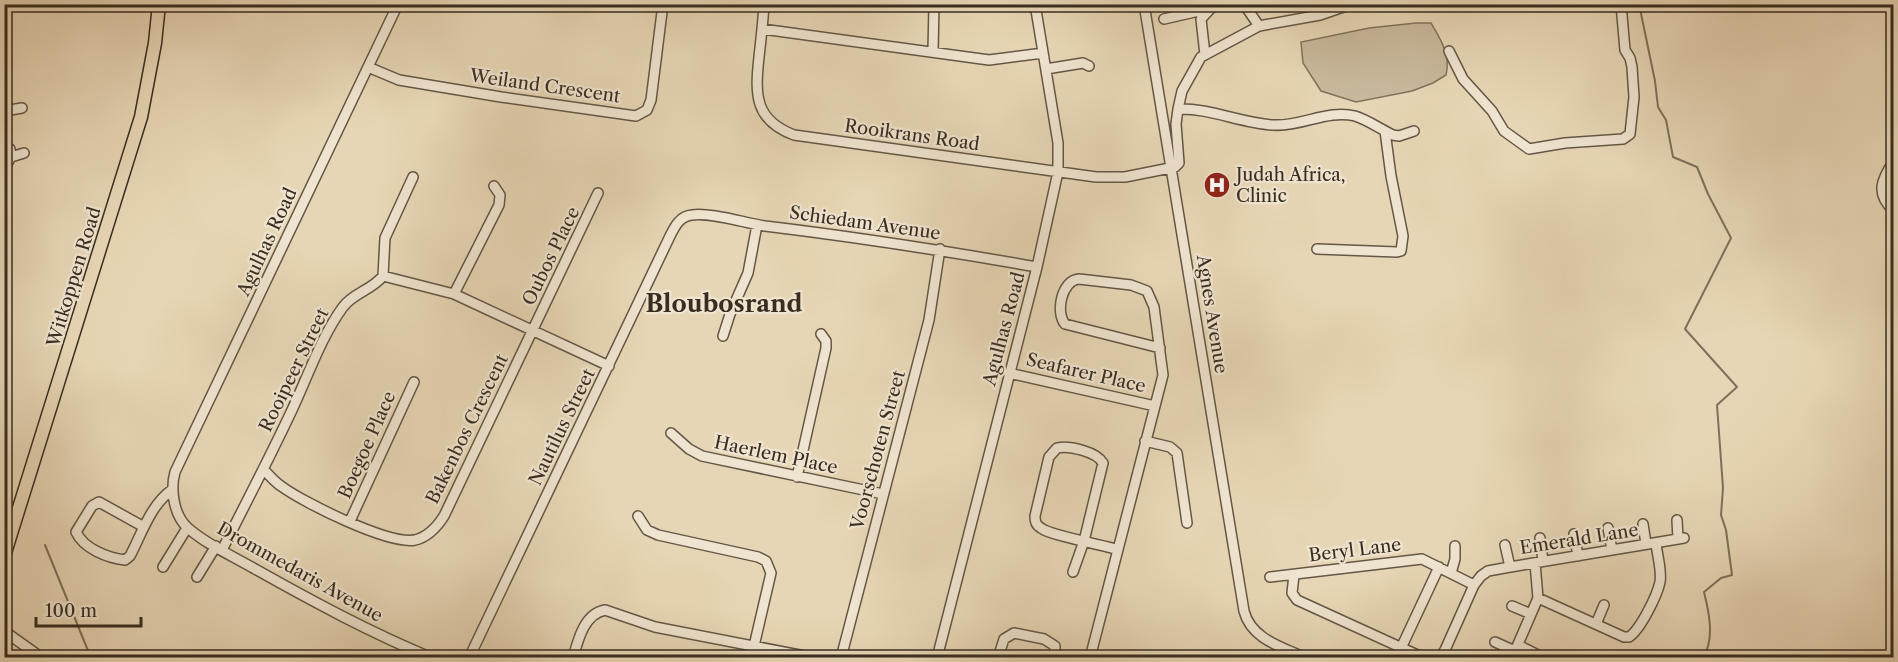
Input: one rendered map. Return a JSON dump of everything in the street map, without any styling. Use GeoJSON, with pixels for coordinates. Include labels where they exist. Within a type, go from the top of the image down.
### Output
{"type":"FeatureCollection","features":[{"type":"Feature","properties":{"kind":"main road","name":"Witkoppen Road"},"geometry":{"type":"LineString","coordinates":[[4,556],[139,124],[155,43],[159,4]]}},
{"type":"Feature","properties":{"kind":"street","name":"Agulhas Road"},"geometry":{"type":"LineString","coordinates":[[173,492],[175,472],[398,4]]}},
{"type":"Feature","properties":{"kind":"street","name":"Weiland Crescent"},"geometry":{"type":"LineString","coordinates":[[368,67],[399,80],[636,116],[647,110],[651,100],[663,4]]}},
{"type":"Feature","properties":{"kind":"street","name":"Rooikrans Road"},"geometry":{"type":"LineString","coordinates":[[764,4],[757,96],[763,112],[774,125],[794,135],[1114,178],[1145,174],[1171,167]]}},
{"type":"Feature","properties":{"kind":"street"},"geometry":{"type":"LineString","coordinates":[[933,52],[934,4]]}},
{"type":"Feature","properties":{"kind":"street","name":"Agulhas Road"},"geometry":{"type":"LineString","coordinates":[[937,657],[1037,267],[1058,172],[1059,143],[1035,4]]}},
{"type":"Feature","properties":{"kind":"street","name":"Agnes Avenue"},"geometry":{"type":"LineString","coordinates":[[1144,4],[1244,611],[1251,627],[1269,640],[1306,657]]}},
{"type":"Feature","properties":{"kind":"street"},"geometry":{"type":"LineString","coordinates":[[1164,19],[1186,9],[1201,10],[1205,4]]}},
{"type":"Feature","properties":{"kind":"street"},"geometry":{"type":"LineString","coordinates":[[1205,55],[1201,19],[1215,4]]}},
{"type":"Feature","properties":{"kind":"street"},"geometry":{"type":"LineString","coordinates":[[1244,4],[1259,26]]}},
{"type":"Feature","properties":{"kind":"street"},"geometry":{"type":"LineString","coordinates":[[1311,4],[1313,16]]}},
{"type":"Feature","properties":{"kind":"street"},"geometry":{"type":"LineString","coordinates":[[1171,167],[1177,165],[1179,161],[1176,140],[1178,109],[1188,78],[1198,61],[1259,26],[1313,16],[1338,6],[1352,4]]}},
{"type":"Feature","properties":{"kind":"street"},"geometry":{"type":"LineString","coordinates":[[1449,51],[1463,79],[1492,111],[1504,131],[1529,149],[1565,143],[1623,139],[1630,134],[1634,97],[1632,63],[1625,50],[1621,4]]}},
{"type":"Feature","properties":{"kind":"street"},"geometry":{"type":"LineString","coordinates":[[762,29],[989,60],[1043,53]]}},
{"type":"Feature","properties":{"kind":"street"},"geometry":{"type":"LineString","coordinates":[[1046,69],[1083,63],[1089,66]]}},
{"type":"Feature","properties":{"kind":"street"},"geometry":{"type":"LineString","coordinates":[[4,111],[22,108]]}},
{"type":"Feature","properties":{"kind":"street"},"geometry":{"type":"LineString","coordinates":[[1178,109],[1194,109],[1247,122],[1290,126],[1328,116],[1354,116],[1399,136],[1414,131]]}},
{"type":"Feature","properties":{"kind":"street"},"geometry":{"type":"LineString","coordinates":[[1317,249],[1401,251],[1403,236],[1385,131]]}},
{"type":"Feature","properties":{"kind":"street"},"geometry":{"type":"LineString","coordinates":[[4,169],[10,153],[24,153]]}},
{"type":"Feature","properties":{"kind":"street"},"geometry":{"type":"LineString","coordinates":[[1890,208],[1881,195],[1882,182],[1893,161]]}},
{"type":"Feature","properties":{"kind":"street"},"geometry":{"type":"LineString","coordinates":[[413,177],[385,238],[383,276],[454,294],[609,366]]}},
{"type":"Feature","properties":{"kind":"street"},"geometry":{"type":"LineString","coordinates":[[454,294],[499,206],[500,195],[494,186]]}},
{"type":"Feature","properties":{"kind":"street","name":"Oubos Place"},"geometry":{"type":"LineString","coordinates":[[532,332],[598,193]]}},
{"type":"Feature","properties":{"kind":"street","name":"Schiedam Avenue"},"geometry":{"type":"LineString","coordinates":[[689,215],[705,215],[757,225],[940,249],[1037,267]]}},
{"type":"Feature","properties":{"kind":"street","name":"Nautilus Street"},"geometry":{"type":"LineString","coordinates":[[469,657],[674,229],[681,219],[689,215]]}},
{"type":"Feature","properties":{"kind":"street"},"geometry":{"type":"LineString","coordinates":[[723,336],[748,273],[757,225]]}},
{"type":"Feature","properties":{"kind":"street","name":"Voorschoten Street"},"geometry":{"type":"LineString","coordinates":[[841,657],[929,320],[940,249]]}},
{"type":"Feature","properties":{"kind":"street","name":"Rooipeer Street"},"geometry":{"type":"LineString","coordinates":[[196,577],[219,548],[264,470],[324,339],[337,317],[347,303],[369,289],[383,276]]}},
{"type":"Feature","properties":{"kind":"street"},"geometry":{"type":"LineString","coordinates":[[1090,657],[1163,370],[1160,348],[1154,307],[1147,291],[1131,285],[1079,279],[1074,279],[1067,285],[1060,316],[1065,324],[1160,348]]}},
{"type":"Feature","properties":{"kind":"street","name":"Bakenbos Crescent"},"geometry":{"type":"LineString","coordinates":[[264,470],[299,497],[369,530],[402,540],[417,539],[435,529],[444,516],[532,332]]}},
{"type":"Feature","properties":{"kind":"street"},"geometry":{"type":"LineString","coordinates":[[797,477],[827,345],[821,334]]}},
{"type":"Feature","properties":{"kind":"street","name":"Seafarer Place"},"geometry":{"type":"LineString","coordinates":[[1009,373],[1155,406]]}},
{"type":"Feature","properties":{"kind":"street","name":"Boegoe Place"},"geometry":{"type":"LineString","coordinates":[[350,521],[414,382]]}},
{"type":"Feature","properties":{"kind":"street","name":"Haerlem Place"},"geometry":{"type":"LineString","coordinates":[[671,433],[696,454],[737,465],[883,494]]}},
{"type":"Feature","properties":{"kind":"street"},"geometry":{"type":"LineString","coordinates":[[1145,441],[1170,447],[1177,453],[1187,523]]}},
{"type":"Feature","properties":{"kind":"street"},"geometry":{"type":"LineString","coordinates":[[1073,572],[1084,540],[1103,463],[1096,455],[1061,447],[1054,450],[1049,457],[1035,521],[1046,532],[1084,540],[1116,549]]}},
{"type":"Feature","properties":{"kind":"street"},"geometry":{"type":"LineString","coordinates":[[144,527],[99,502],[92,506],[76,532],[81,540],[106,557],[125,560],[130,556],[144,527],[163,497],[173,492],[178,512],[187,528],[164,567]]}},
{"type":"Feature","properties":{"kind":"street"},"geometry":{"type":"LineString","coordinates":[[638,516],[647,530],[658,536],[758,557],[766,561],[771,573],[754,646]]}},
{"type":"Feature","properties":{"kind":"street","name":"Emerald Lane"},"geometry":{"type":"LineString","coordinates":[[1474,585],[1488,571],[1681,539],[1677,520]]}},
{"type":"Feature","properties":{"kind":"street"},"geometry":{"type":"LineString","coordinates":[[1538,598],[1624,637],[1629,637],[1636,632],[1660,581],[1651,544],[1643,524]]}},
{"type":"Feature","properties":{"kind":"street","name":"Drommedaris Avenue"},"geometry":{"type":"LineString","coordinates":[[187,528],[320,605],[432,657]]}},
{"type":"Feature","properties":{"kind":"street"},"geometry":{"type":"LineString","coordinates":[[1608,528],[1612,550]]}},
{"type":"Feature","properties":{"kind":"street"},"geometry":{"type":"LineString","coordinates":[[1574,534],[1578,556]]}},
{"type":"Feature","properties":{"kind":"street"},"geometry":{"type":"LineString","coordinates":[[1515,651],[1538,598],[1540,538]]}},
{"type":"Feature","properties":{"kind":"street"},"geometry":{"type":"LineString","coordinates":[[1505,545],[1510,567]]}},
{"type":"Feature","properties":{"kind":"street"},"geometry":{"type":"LineString","coordinates":[[1451,573],[1455,559],[1455,546]]}},
{"type":"Feature","properties":{"kind":"street","name":"Beryl Lane"},"geometry":{"type":"LineString","coordinates":[[1270,577],[1418,559],[1427,561],[1474,585]]}},
{"type":"Feature","properties":{"kind":"street"},"geometry":{"type":"LineString","coordinates":[[1402,646],[1439,567]]}},
{"type":"Feature","properties":{"kind":"street"},"geometry":{"type":"LineString","coordinates":[[1294,575],[1292,593],[1297,600],[1424,657]]}},
{"type":"Feature","properties":{"kind":"street"},"geometry":{"type":"LineString","coordinates":[[1444,655],[1474,585]]}},
{"type":"Feature","properties":{"kind":"street"},"geometry":{"type":"LineString","coordinates":[[1596,624],[1604,605]]}},
{"type":"Feature","properties":{"kind":"street"},"geometry":{"type":"LineString","coordinates":[[1512,606],[1531,614]]}},
{"type":"Feature","properties":{"kind":"street"},"geometry":{"type":"LineString","coordinates":[[573,657],[590,617],[596,612],[605,610],[655,627],[815,657]]}},
{"type":"Feature","properties":{"kind":"street"},"geometry":{"type":"LineString","coordinates":[[4,631],[42,657]]}},
{"type":"Feature","properties":{"kind":"street"},"geometry":{"type":"LineString","coordinates":[[998,657],[1004,639],[1014,633],[1050,642],[1055,646],[1055,657]]}},
{"type":"Feature","properties":{"kind":"street"},"geometry":{"type":"LineString","coordinates":[[1495,642],[1515,651],[1544,657]]}},
{"type":"Feature","properties":{"kind":"shaded area"},"geometry":{"type":"Polygon","coordinates":[[[1431,23],[1444,48],[1447,68],[1446,75],[1412,91],[1356,102],[1321,91],[1303,63],[1301,42],[1369,28],[1431,23]]]}},
{"type":"Feature","properties":{"kind":"waterway"},"geometry":{"type":"LineString","coordinates":[[1639,4],[1658,107],[1666,120],[1673,157],[1697,167],[1731,238],[1685,329],[1737,387],[1717,405],[1723,488],[1721,515],[1726,530],[1732,575],[1721,578],[1704,592],[1710,634],[1707,651],[1703,658]]}},
{"type":"Feature","properties":{"kind":"waterway"},"geometry":{"type":"LineString","coordinates":[[4,427],[10,443]]}},
{"type":"Feature","properties":{"kind":"waterway"},"geometry":{"type":"LineString","coordinates":[[45,545],[91,658]]}},
{"type":"Feature","properties":{"kind":"place","name":"Judah Africa, Clinic"},"geometry":{"type":"Point","coordinates":[1217,185]}},
{"type":"Feature","properties":{"kind":"district","name":"Bloubosrand"},"geometry":{"type":"Point","coordinates":[724,303]}}]}
